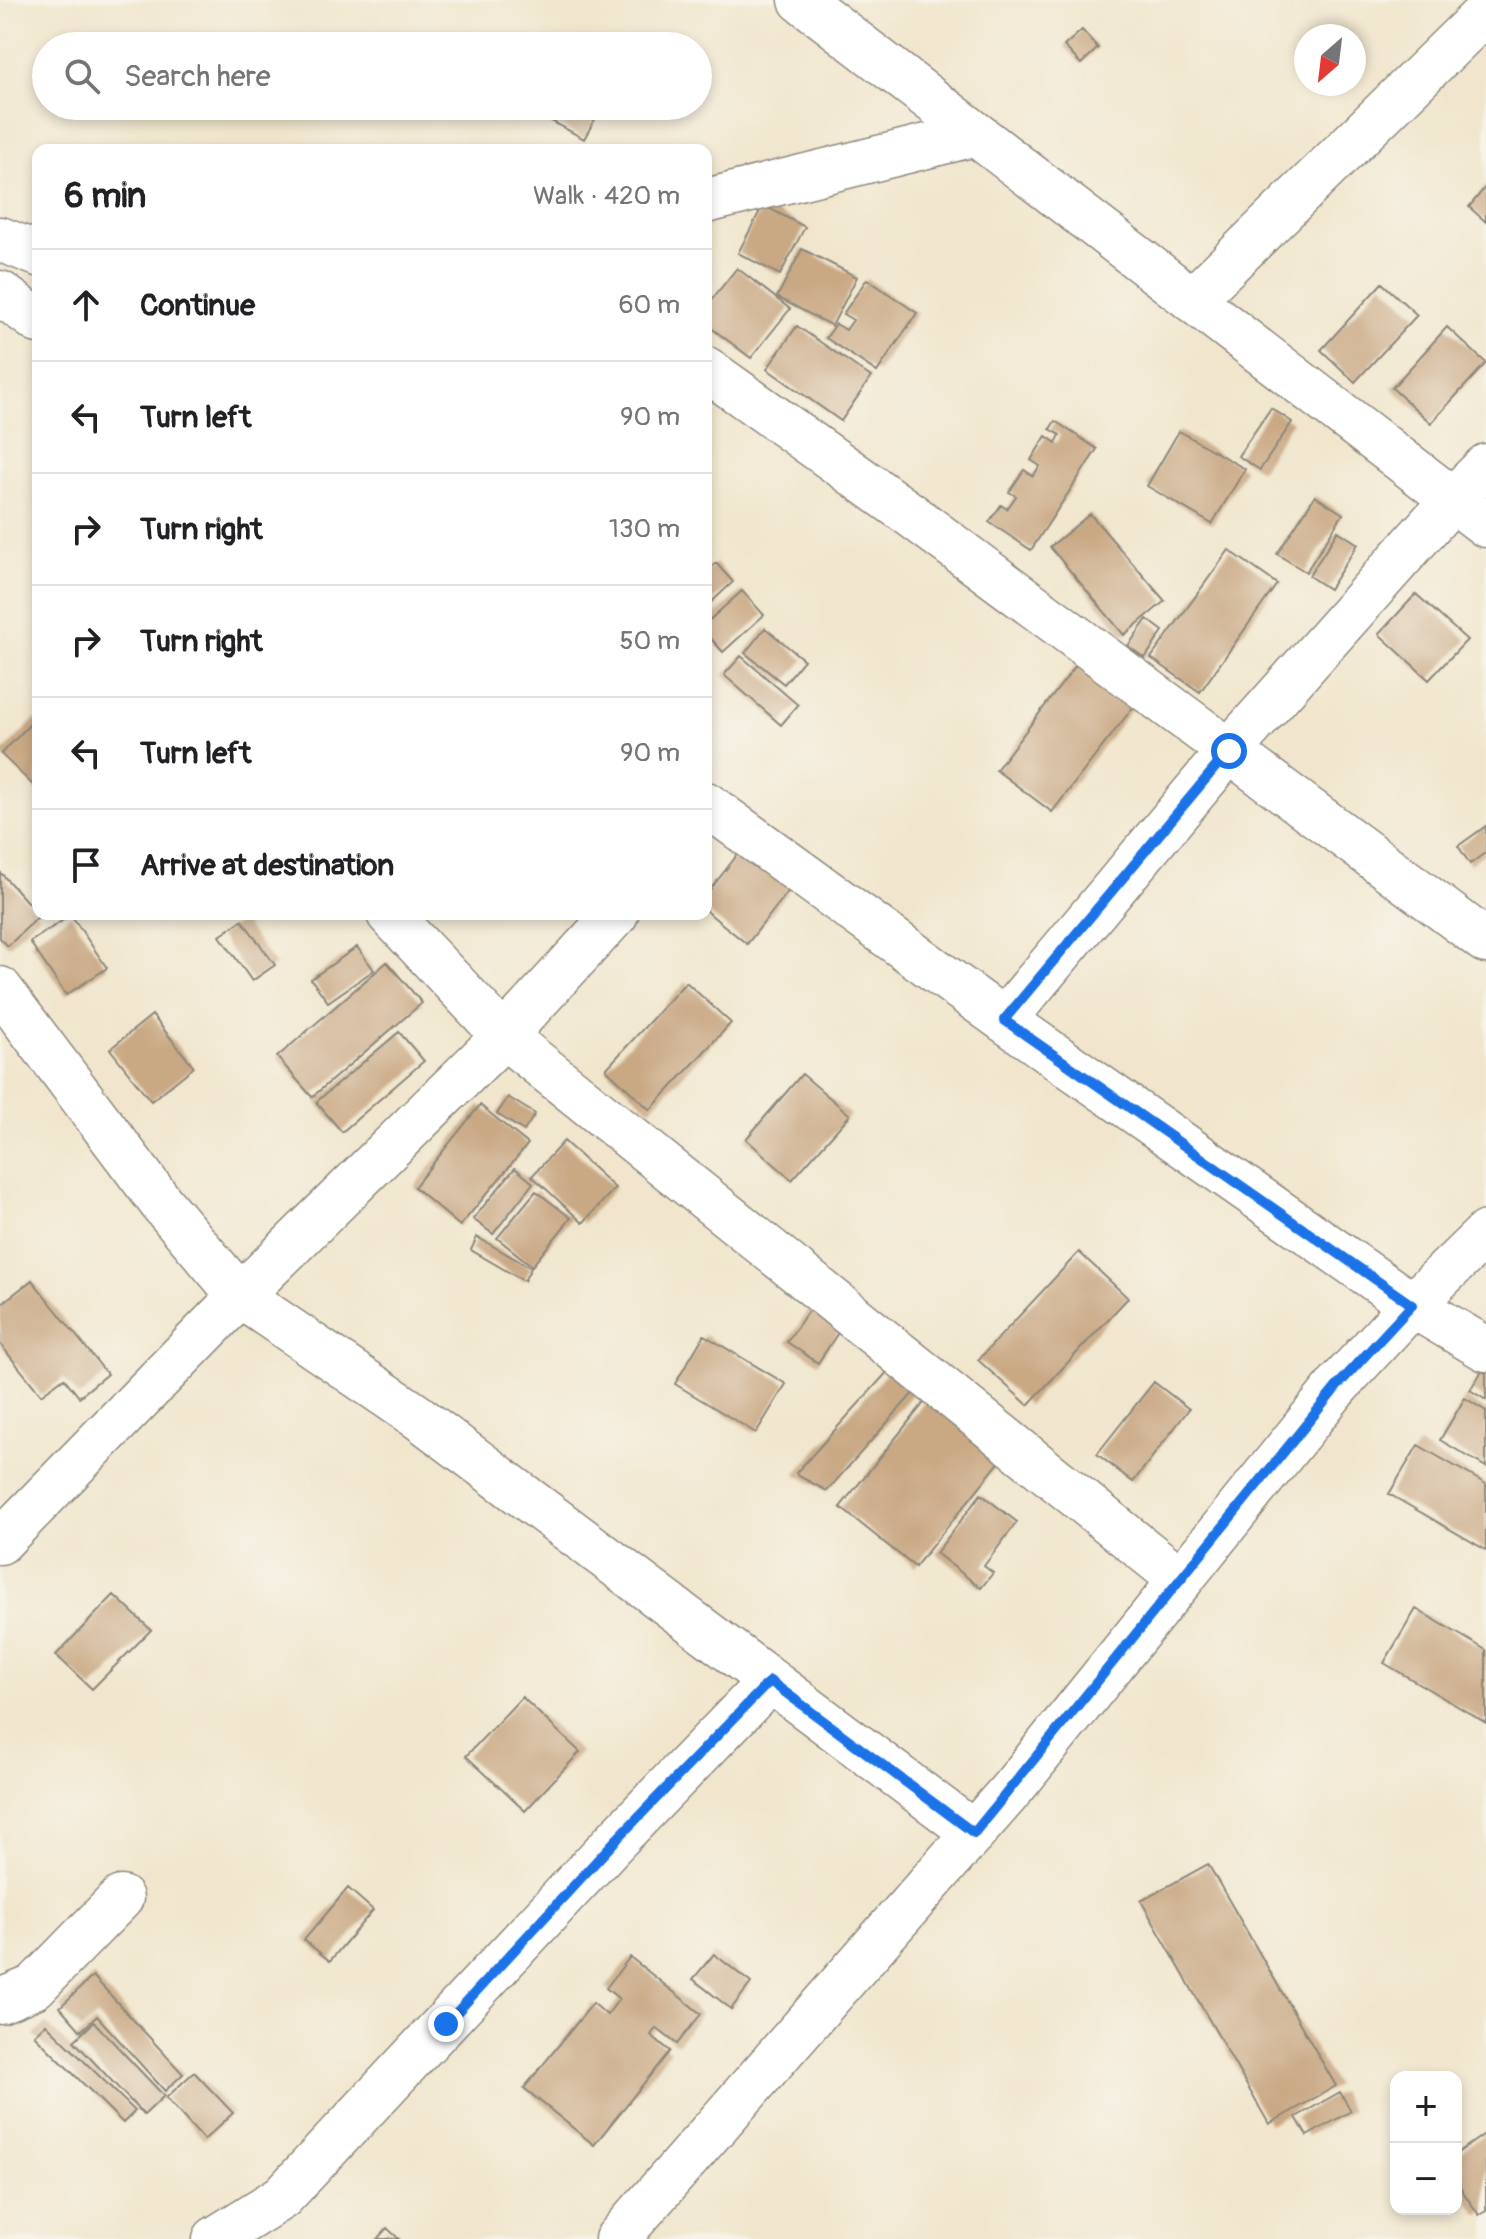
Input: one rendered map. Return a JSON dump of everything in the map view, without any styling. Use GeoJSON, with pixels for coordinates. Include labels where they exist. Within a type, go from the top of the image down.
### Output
{"type":"FeatureCollection","features":[{"type":"Feature","properties":{"kind":"street"},"geometry":{"type":"LineString","coordinates":[[801,0],[1469,512]]}},
{"type":"Feature","properties":{"kind":"street"},"geometry":{"type":"LineString","coordinates":[[1192,300],[1486,12]]}},
{"type":"Feature","properties":{"kind":"street"},"geometry":{"type":"LineString","coordinates":[[712,200],[975,134]]}},
{"type":"Feature","properties":{"kind":"street"},"geometry":{"type":"LineString","coordinates":[[0,239],[32,252]]}},
{"type":"Feature","properties":{"kind":"street"},"geometry":{"type":"LineString","coordinates":[[0,293],[32,317]]}},
{"type":"Feature","properties":{"kind":"street"},"geometry":{"type":"LineString","coordinates":[[712,373],[911,515],[1486,941]]}},
{"type":"Feature","properties":{"kind":"street"},"geometry":{"type":"LineString","coordinates":[[1004,1020],[1229,751],[1469,512],[1486,466]]}},
{"type":"Feature","properties":{"kind":"street"},"geometry":{"type":"LineString","coordinates":[[712,813],[1412,1305],[1486,1349]]}},
{"type":"Feature","properties":{"kind":"street"},"geometry":{"type":"LineString","coordinates":[[395,920],[504,1036],[1181,1580]]}},
{"type":"Feature","properties":{"kind":"street"},"geometry":{"type":"LineString","coordinates":[[2,1536],[504,1036],[610,920]]}},
{"type":"Feature","properties":{"kind":"street"},"geometry":{"type":"LineString","coordinates":[[0,989],[162,1204],[240,1296],[418,1417],[974,1833]]}},
{"type":"Feature","properties":{"kind":"street"},"geometry":{"type":"LineString","coordinates":[[617,2239],[974,1833],[1339,1384],[1412,1305],[1486,1233]]}},
{"type":"Feature","properties":{"kind":"street"},"geometry":{"type":"LineString","coordinates":[[215,2239],[282,2197],[616,1840],[770,1681]]}},
{"type":"Feature","properties":{"kind":"street"},"geometry":{"type":"LineString","coordinates":[[0,2001],[34,1987],[121,1898]]}},
{"type":"Feature","properties":{"kind":"building"},"geometry":{"type":"Polygon","coordinates":[[[1082,30],[1098,48],[1081,64],[1064,46],[1082,30]]]}},
{"type":"Feature","properties":{"kind":"building"},"geometry":{"type":"Polygon","coordinates":[[[549,120],[595,120],[584,139],[549,120]]]}},
{"type":"Feature","properties":{"kind":"building"},"geometry":{"type":"Polygon","coordinates":[[[1486,186],[1486,222],[1469,207],[1486,186]]]}},
{"type":"Feature","properties":{"kind":"building"},"geometry":{"type":"Polygon","coordinates":[[[763,205],[805,227],[780,275],[738,253],[763,205]]]}},
{"type":"Feature","properties":{"kind":"building"},"geometry":{"type":"Polygon","coordinates":[[[802,249],[857,277],[832,326],[777,297],[802,249]]]}},
{"type":"Feature","properties":{"kind":"building"},"geometry":{"type":"Polygon","coordinates":[[[737,268],[790,309],[751,358],[712,329],[712,299],[737,268]]]}},
{"type":"Feature","properties":{"kind":"building"},"geometry":{"type":"Polygon","coordinates":[[[867,279],[917,313],[877,372],[826,338],[836,324],[846,330],[853,320],[843,314],[867,279]]]}},
{"type":"Feature","properties":{"kind":"building"},"geometry":{"type":"Polygon","coordinates":[[[1382,283],[1417,315],[1355,382],[1321,350],[1382,283]]]}},
{"type":"Feature","properties":{"kind":"building"},"geometry":{"type":"Polygon","coordinates":[[[797,326],[871,377],[841,421],[767,369],[797,326]]]}},
{"type":"Feature","properties":{"kind":"building"},"geometry":{"type":"Polygon","coordinates":[[[1447,327],[1486,363],[1431,423],[1392,388],[1447,327]]]}},
{"type":"Feature","properties":{"kind":"building"},"geometry":{"type":"Polygon","coordinates":[[[1271,408],[1292,422],[1260,470],[1238,456],[1271,408]]]}},
{"type":"Feature","properties":{"kind":"building"},"geometry":{"type":"Polygon","coordinates":[[[1055,421],[1097,449],[1031,550],[989,522],[1001,505],[1007,509],[1016,496],[1009,492],[1024,470],[1033,476],[1040,466],[1031,460],[1046,436],[1056,443],[1060,435],[1050,429],[1055,421]]]}},
{"type":"Feature","properties":{"kind":"building"},"geometry":{"type":"Polygon","coordinates":[[[1179,431],[1245,469],[1212,524],[1147,486],[1179,431]]]}},
{"type":"Feature","properties":{"kind":"building"},"geometry":{"type":"Polygon","coordinates":[[[1315,496],[1343,514],[1306,572],[1277,554],[1315,496]]]}},
{"type":"Feature","properties":{"kind":"building"},"geometry":{"type":"Polygon","coordinates":[[[1090,514],[1165,601],[1124,635],[1050,547],[1090,514]]]}},
{"type":"Feature","properties":{"kind":"building"},"geometry":{"type":"Polygon","coordinates":[[[1338,531],[1358,544],[1329,589],[1309,576],[1338,531]]]}},
{"type":"Feature","properties":{"kind":"building"},"geometry":{"type":"Polygon","coordinates":[[[1229,550],[1277,584],[1200,692],[1151,658],[1229,550]]]}},
{"type":"Feature","properties":{"kind":"building"},"geometry":{"type":"Polygon","coordinates":[[[716,563],[733,582],[712,601],[712,567],[716,563]]]}},
{"type":"Feature","properties":{"kind":"building"},"geometry":{"type":"Polygon","coordinates":[[[742,591],[764,615],[723,652],[712,640],[712,618],[742,591]]]}},
{"type":"Feature","properties":{"kind":"building"},"geometry":{"type":"Polygon","coordinates":[[[1416,594],[1467,640],[1429,680],[1379,634],[1416,594]]]}},
{"type":"Feature","properties":{"kind":"building"},"geometry":{"type":"Polygon","coordinates":[[[1147,619],[1163,631],[1145,658],[1128,646],[1147,619]]]}},
{"type":"Feature","properties":{"kind":"building"},"geometry":{"type":"Polygon","coordinates":[[[765,628],[804,660],[784,684],[745,653],[765,628]]]}},
{"type":"Feature","properties":{"kind":"building"},"geometry":{"type":"Polygon","coordinates":[[[741,656],[798,705],[781,725],[724,675],[741,656]]]}},
{"type":"Feature","properties":{"kind":"building"},"geometry":{"type":"Polygon","coordinates":[[[1077,664],[1134,706],[1052,812],[996,770],[1077,664]]]}},
{"type":"Feature","properties":{"kind":"building"},"geometry":{"type":"Polygon","coordinates":[[[32,722],[32,784],[1,754],[32,722]]]}},
{"type":"Feature","properties":{"kind":"building"},"geometry":{"type":"Polygon","coordinates":[[[1486,826],[1486,852],[1470,864],[1458,846],[1486,826]]]}},
{"type":"Feature","properties":{"kind":"building"},"geometry":{"type":"Polygon","coordinates":[[[742,849],[791,888],[747,944],[712,916],[712,887],[742,849]]]}},
{"type":"Feature","properties":{"kind":"building"},"geometry":{"type":"Polygon","coordinates":[[[0,872],[32,907],[32,920],[35,920],[8,946],[0,938],[0,872]]]}},
{"type":"Feature","properties":{"kind":"building"},"geometry":{"type":"Polygon","coordinates":[[[63,920],[74,920],[107,968],[66,995],[30,942],[63,920]]]}},
{"type":"Feature","properties":{"kind":"building"},"geometry":{"type":"Polygon","coordinates":[[[242,920],[275,965],[252,981],[220,936],[242,920]]]}},
{"type":"Feature","properties":{"kind":"building"},"geometry":{"type":"Polygon","coordinates":[[[357,947],[374,970],[328,1002],[311,979],[357,947]]]}},
{"type":"Feature","properties":{"kind":"building"},"geometry":{"type":"Polygon","coordinates":[[[387,962],[422,1003],[312,1097],[277,1057],[387,962]]]}},
{"type":"Feature","properties":{"kind":"building"},"geometry":{"type":"Polygon","coordinates":[[[686,982],[731,1023],[650,1110],[606,1069],[686,982]]]}},
{"type":"Feature","properties":{"kind":"building"},"geometry":{"type":"Polygon","coordinates":[[[152,1015],[194,1067],[151,1101],[110,1049],[152,1015]]]}},
{"type":"Feature","properties":{"kind":"building"},"geometry":{"type":"Polygon","coordinates":[[[399,1032],[424,1061],[342,1132],[316,1102],[399,1032]]]}},
{"type":"Feature","properties":{"kind":"building"},"geometry":{"type":"Polygon","coordinates":[[[802,1074],[850,1115],[792,1180],[746,1139],[802,1074]]]}},
{"type":"Feature","properties":{"kind":"building"},"geometry":{"type":"Polygon","coordinates":[[[508,1097],[535,1114],[524,1131],[497,1114],[508,1097]]]}},
{"type":"Feature","properties":{"kind":"building"},"geometry":{"type":"Polygon","coordinates":[[[480,1105],[528,1144],[460,1226],[414,1187],[480,1105]]]}},
{"type":"Feature","properties":{"kind":"building"},"geometry":{"type":"Polygon","coordinates":[[[564,1141],[615,1188],[583,1223],[532,1176],[564,1141]]]}},
{"type":"Feature","properties":{"kind":"building"},"geometry":{"type":"Polygon","coordinates":[[[515,1168],[533,1183],[493,1234],[473,1219],[515,1168]]]}},
{"type":"Feature","properties":{"kind":"building"},"geometry":{"type":"Polygon","coordinates":[[[536,1191],[571,1218],[532,1266],[497,1238],[536,1191]]]}},
{"type":"Feature","properties":{"kind":"building"},"geometry":{"type":"Polygon","coordinates":[[[477,1237],[531,1268],[524,1281],[471,1250],[477,1237]]]}},
{"type":"Feature","properties":{"kind":"building"},"geometry":{"type":"Polygon","coordinates":[[[1079,1252],[1128,1298],[1028,1405],[978,1360],[1079,1252]]]}},
{"type":"Feature","properties":{"kind":"building"},"geometry":{"type":"Polygon","coordinates":[[[32,1280],[107,1374],[79,1397],[64,1378],[41,1395],[0,1344],[0,1305],[32,1280]]]}},
{"type":"Feature","properties":{"kind":"building"},"geometry":{"type":"Polygon","coordinates":[[[810,1308],[841,1328],[818,1363],[787,1342],[810,1308]]]}},
{"type":"Feature","properties":{"kind":"building"},"geometry":{"type":"Polygon","coordinates":[[[704,1335],[786,1384],[756,1433],[675,1384],[704,1335]]]}},
{"type":"Feature","properties":{"kind":"building"},"geometry":{"type":"Polygon","coordinates":[[[890,1369],[922,1383],[827,1491],[797,1475],[796,1473],[890,1369]]]}},
{"type":"Feature","properties":{"kind":"building"},"geometry":{"type":"Polygon","coordinates":[[[1482,1371],[1486,1373],[1486,1400],[1470,1390],[1482,1371]]]}},
{"type":"Feature","properties":{"kind":"building"},"geometry":{"type":"Polygon","coordinates":[[[1154,1382],[1189,1409],[1133,1482],[1097,1454],[1154,1382]]]}},
{"type":"Feature","properties":{"kind":"building"},"geometry":{"type":"Polygon","coordinates":[[[931,1394],[1006,1454],[915,1567],[840,1507],[931,1394]]]}},
{"type":"Feature","properties":{"kind":"building"},"geometry":{"type":"Polygon","coordinates":[[[1465,1398],[1486,1411],[1486,1467],[1440,1440],[1465,1398]]]}},
{"type":"Feature","properties":{"kind":"building"},"geometry":{"type":"Polygon","coordinates":[[[1418,1445],[1486,1484],[1486,1550],[1389,1494],[1418,1445]]]}},
{"type":"Feature","properties":{"kind":"building"},"geometry":{"type":"Polygon","coordinates":[[[981,1494],[1017,1522],[984,1566],[993,1573],[981,1588],[936,1553],[981,1494]]]}},
{"type":"Feature","properties":{"kind":"building"},"geometry":{"type":"Polygon","coordinates":[[[114,1595],[151,1630],[92,1689],[56,1655],[114,1595]]]}},
{"type":"Feature","properties":{"kind":"building"},"geometry":{"type":"Polygon","coordinates":[[[1416,1609],[1486,1650],[1486,1723],[1384,1663],[1416,1609]]]}},
{"type":"Feature","properties":{"kind":"building"},"geometry":{"type":"Polygon","coordinates":[[[522,1697],[580,1752],[525,1811],[466,1756],[522,1697]]]}},
{"type":"Feature","properties":{"kind":"building"},"geometry":{"type":"Polygon","coordinates":[[[1208,1864],[1336,2086],[1269,2124],[1141,1901],[1208,1864]]]}},
{"type":"Feature","properties":{"kind":"building"},"geometry":{"type":"Polygon","coordinates":[[[348,1888],[373,1910],[330,1961],[304,1940],[348,1888]]]}},
{"type":"Feature","properties":{"kind":"building"},"geometry":{"type":"Polygon","coordinates":[[[714,1954],[751,1983],[731,2009],[693,1979],[714,1954]]]}},
{"type":"Feature","properties":{"kind":"building"},"geometry":{"type":"Polygon","coordinates":[[[630,1957],[701,2014],[677,2044],[656,2028],[651,2035],[670,2051],[594,2145],[524,2088],[593,2003],[607,2015],[619,1999],[606,1988],[630,1957]]]}},
{"type":"Feature","properties":{"kind":"building"},"geometry":{"type":"Polygon","coordinates":[[[93,1976],[183,2074],[165,2091],[97,2016],[81,2031],[60,2007],[93,1976]]]}},
{"type":"Feature","properties":{"kind":"building"},"geometry":{"type":"Polygon","coordinates":[[[94,2022],[164,2096],[144,2115],[74,2041],[94,2022]]]}},
{"type":"Feature","properties":{"kind":"building"},"geometry":{"type":"Polygon","coordinates":[[[46,2024],[135,2111],[123,2123],[34,2035],[46,2024]]]}},
{"type":"Feature","properties":{"kind":"building"},"geometry":{"type":"Polygon","coordinates":[[[194,2072],[233,2113],[204,2140],[166,2098],[194,2072]]]}},
{"type":"Feature","properties":{"kind":"building"},"geometry":{"type":"Polygon","coordinates":[[[1340,2092],[1351,2111],[1307,2136],[1296,2117],[1340,2092]]]}},
{"type":"Feature","properties":{"kind":"building"},"geometry":{"type":"Polygon","coordinates":[[[1486,2133],[1486,2211],[1479,2215],[1462,2191],[1462,2150],[1486,2133]]]}},
{"type":"Feature","properties":{"kind":"building"},"geometry":{"type":"Polygon","coordinates":[[[387,2228],[399,2239],[377,2239],[387,2228]]]}},
{"type":"Feature","properties":{"kind":"route"},"geometry":{"type":"LineString","coordinates":[[446,2024],[616,1840],[770,1681],[974,1833],[1339,1384],[1412,1305],[1004,1020],[1229,751]]}}]}
